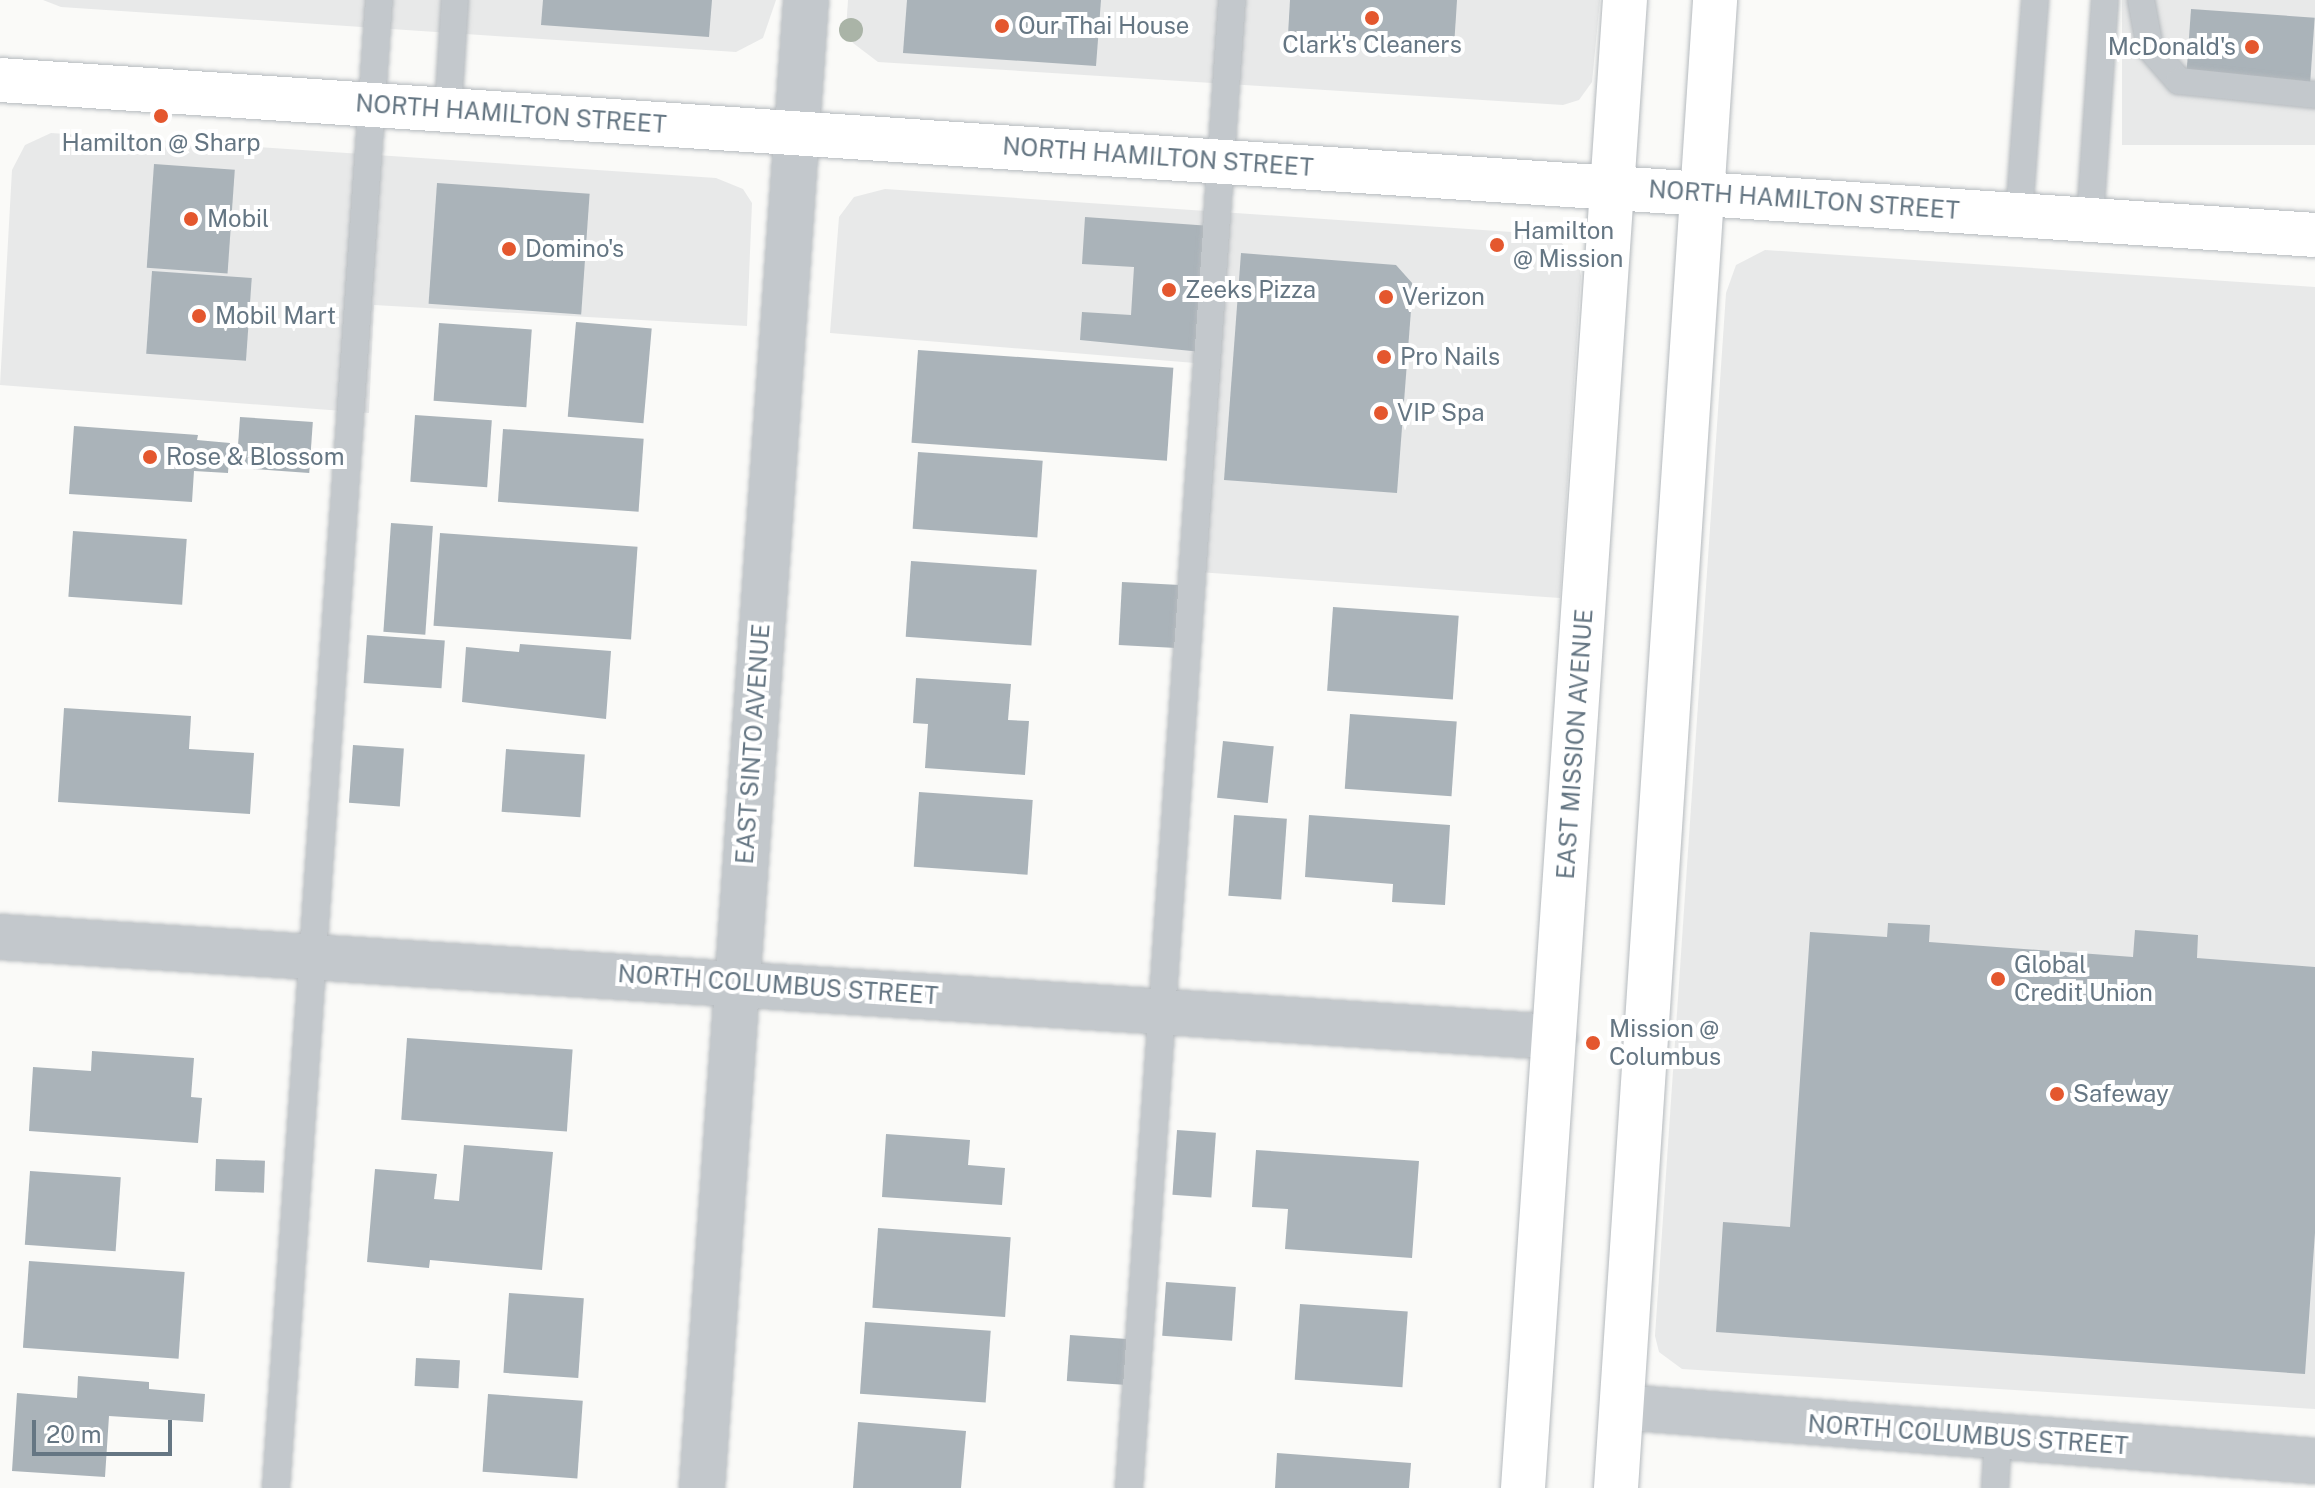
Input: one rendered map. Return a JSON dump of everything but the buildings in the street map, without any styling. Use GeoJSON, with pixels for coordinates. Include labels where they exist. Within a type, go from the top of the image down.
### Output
{"type":"FeatureCollection","features":[{"type":"Feature","properties":{"kind":"main road","name":"EAST MISSION AVENUE"},"geometry":{"type":"LineString","coordinates":[[1523,1488],[1625,0]]}},
{"type":"Feature","properties":{"kind":"main road"},"geometry":{"type":"LineString","coordinates":[[1616,1488],[1715,0]]}},
{"type":"Feature","properties":{"kind":"main road","name":"NORTH HAMILTON STREET"},"geometry":{"type":"LineString","coordinates":[[0,80],[2315,235]]}},
{"type":"Feature","properties":{"kind":"street","name":"EAST SINTO AVENUE"},"geometry":{"type":"LineString","coordinates":[[702,1488],[806,0]]}},
{"type":"Feature","properties":{"kind":"street","name":"NORTH COLUMBUS STREET"},"geometry":{"type":"LineString","coordinates":[[0,937],[1555,1037]]}},
{"type":"Feature","properties":{"kind":"street","name":"NORTH COLUMBUS STREET"},"geometry":{"type":"LineString","coordinates":[[1622,1407],[2315,1461]]}},
{"type":"Feature","properties":{"kind":"lane"},"geometry":{"type":"LineString","coordinates":[[276,1488],[379,0]]}},
{"type":"Feature","properties":{"kind":"lane"},"geometry":{"type":"LineString","coordinates":[[448,110],[455,0]]}},
{"type":"Feature","properties":{"kind":"lane"},"geometry":{"type":"LineString","coordinates":[[1129,1488],[1232,0]]}},
{"type":"Feature","properties":{"kind":"lane"},"geometry":{"type":"LineString","coordinates":[[2019,214],[2035,0]]}},
{"type":"Feature","properties":{"kind":"lane"},"geometry":{"type":"LineString","coordinates":[[2090,219],[2105,0]]}},
{"type":"Feature","properties":{"kind":"lane"},"geometry":{"type":"LineString","coordinates":[[2142,2],[2150,48],[2179,81],[2315,95]]}},
{"type":"Feature","properties":{"kind":"lane"},"geometry":{"type":"LineString","coordinates":[[1995,1488],[1998,1438]]}},
{"type":"Feature","properties":{"kind":"shaded area"},"geometry":{"type":"Polygon","coordinates":[[[43,0],[776,0],[763,38],[736,52],[61,7],[43,0]]]}},
{"type":"Feature","properties":{"kind":"shaded area"},"geometry":{"type":"Polygon","coordinates":[[[848,0],[1600,0],[1592,82],[1579,100],[1563,105],[878,62],[853,43],[846,30],[848,0]]]}},
{"type":"Feature","properties":{"kind":"shaded area"},"geometry":{"type":"Polygon","coordinates":[[[2122,0],[2315,0],[2315,145],[2122,145],[2122,0]]]}},
{"type":"Feature","properties":{"kind":"shaded area"},"geometry":{"type":"Polygon","coordinates":[[[51,133],[716,178],[743,189],[752,203],[747,326],[374,305],[369,413],[0,385],[12,170],[25,145],[51,133]]]}},
{"type":"Feature","properties":{"kind":"shaded area"},"geometry":{"type":"Polygon","coordinates":[[[885,189],[1542,234],[1559,240],[1578,261],[1581,276],[1560,598],[1184,571],[1195,363],[830,333],[839,217],[854,197],[885,189]]]}},
{"type":"Feature","properties":{"kind":"shaded area"},"geometry":{"type":"Polygon","coordinates":[[[1765,250],[2315,287],[2315,1409],[1682,1369],[1659,1352],[1655,1336],[1726,293],[1736,265],[1765,250]]]}},
{"type":"Feature","properties":{"kind":"place","name":"Clark's Cleaners"},"geometry":{"type":"Point","coordinates":[1372,18]}},
{"type":"Feature","properties":{"kind":"place","name":"Our Thai House"},"geometry":{"type":"Point","coordinates":[1002,26]}},
{"type":"Feature","properties":{"kind":"place","name":"McDonald's"},"geometry":{"type":"Point","coordinates":[2252,47]}},
{"type":"Feature","properties":{"kind":"place","name":"Hamilton @ Sharp"},"geometry":{"type":"Point","coordinates":[161,116]}},
{"type":"Feature","properties":{"kind":"place","name":"Mobil"},"geometry":{"type":"Point","coordinates":[191,219]}},
{"type":"Feature","properties":{"kind":"place","name":"Hamilton @ Mission"},"geometry":{"type":"Point","coordinates":[1497,245]}},
{"type":"Feature","properties":{"kind":"place","name":"Domino's"},"geometry":{"type":"Point","coordinates":[509,249]}},
{"type":"Feature","properties":{"kind":"place","name":"Zeeks Pizza"},"geometry":{"type":"Point","coordinates":[1169,290]}},
{"type":"Feature","properties":{"kind":"place","name":"Verizon"},"geometry":{"type":"Point","coordinates":[1386,297]}},
{"type":"Feature","properties":{"kind":"place","name":"Mobil Mart"},"geometry":{"type":"Point","coordinates":[199,316]}},
{"type":"Feature","properties":{"kind":"place","name":"Pro Nails"},"geometry":{"type":"Point","coordinates":[1384,357]}},
{"type":"Feature","properties":{"kind":"place","name":"VIP Spa"},"geometry":{"type":"Point","coordinates":[1381,413]}},
{"type":"Feature","properties":{"kind":"place","name":"Rose & Blossom"},"geometry":{"type":"Point","coordinates":[150,457]}},
{"type":"Feature","properties":{"kind":"place","name":"Global Credit Union"},"geometry":{"type":"Point","coordinates":[1998,979]}},
{"type":"Feature","properties":{"kind":"place","name":"Mission @ Columbus"},"geometry":{"type":"Point","coordinates":[1593,1043]}},
{"type":"Feature","properties":{"kind":"place","name":"Safeway"},"geometry":{"type":"Point","coordinates":[2057,1094]}}]}
